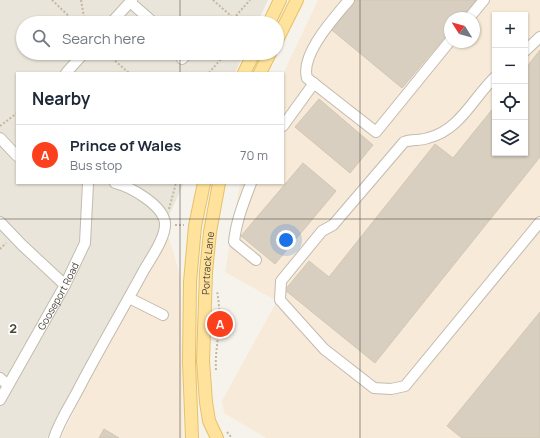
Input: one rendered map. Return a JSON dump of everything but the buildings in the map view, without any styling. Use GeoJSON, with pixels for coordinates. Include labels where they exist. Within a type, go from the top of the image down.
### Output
{"type":"FeatureCollection","features":[{"type":"Feature","properties":{"kind":"main road"},"geometry":{"type":"LineString","coordinates":[[272,16],[280,0]]}},
{"type":"Feature","properties":{"kind":"main road"},"geometry":{"type":"LineString","coordinates":[[284,26],[297,0]]}},
{"type":"Feature","properties":{"kind":"main road"},"geometry":{"type":"LineString","coordinates":[[244,72],[250,60]]}},
{"type":"Feature","properties":{"kind":"main road"},"geometry":{"type":"LineString","coordinates":[[260,72],[266,60]]}},
{"type":"Feature","properties":{"kind":"main road","name":"Portrack Lane"},"geometry":{"type":"LineString","coordinates":[[192,438],[189,362],[190,282],[195,226],[204,184]]}},
{"type":"Feature","properties":{"kind":"main road","name":"Portrack Lane"},"geometry":{"type":"LineString","coordinates":[[219,184],[210,232],[206,272],[203,361],[209,421],[222,436]]}},
{"type":"Feature","properties":{"kind":"street"},"geometry":{"type":"LineString","coordinates":[[349,0],[318,38],[308,60],[305,71],[307,78],[376,132],[445,48]]}},
{"type":"Feature","properties":{"kind":"street"},"geometry":{"type":"LineString","coordinates":[[474,12],[484,0]]}},
{"type":"Feature","properties":{"kind":"street"},"geometry":{"type":"LineString","coordinates":[[117,16],[131,1],[147,16]]}},
{"type":"Feature","properties":{"kind":"street"},"geometry":{"type":"LineString","coordinates":[[528,48],[540,38]]}},
{"type":"Feature","properties":{"kind":"street"},"geometry":{"type":"LineString","coordinates":[[70,72],[79,60]]}},
{"type":"Feature","properties":{"kind":"street"},"geometry":{"type":"LineString","coordinates":[[492,81],[456,123],[444,131],[428,138],[404,142],[334,225],[322,231],[281,281],[280,300],[324,349],[374,388],[391,389],[405,386],[540,222]]}},
{"type":"Feature","properties":{"kind":"street"},"geometry":{"type":"LineString","coordinates":[[284,125],[314,82]]}},
{"type":"Feature","properties":{"kind":"street"},"geometry":{"type":"LineString","coordinates":[[0,138],[16,155]]}},
{"type":"Feature","properties":{"kind":"street","name":"Gooseport Road"},"geometry":{"type":"LineString","coordinates":[[0,400],[65,285],[85,243],[88,184]]}},
{"type":"Feature","properties":{"kind":"street"},"geometry":{"type":"LineString","coordinates":[[54,438],[92,363],[163,235],[165,223],[162,214],[156,206],[135,191],[120,184]]}},
{"type":"Feature","properties":{"kind":"street"},"geometry":{"type":"LineString","coordinates":[[251,184],[240,211],[234,242],[256,260]]}},
{"type":"Feature","properties":{"kind":"street"},"geometry":{"type":"LineString","coordinates":[[0,222],[22,245],[65,285]]}},
{"type":"Feature","properties":{"kind":"street"},"geometry":{"type":"LineString","coordinates":[[129,298],[163,315]]}},
{"type":"Feature","properties":{"kind":"street"},"geometry":{"type":"LineString","coordinates":[[0,378],[8,385]]}},
{"type":"Feature","properties":{"kind":"path"},"geometry":{"type":"LineString","coordinates":[[52,0],[69,16]]}},
{"type":"Feature","properties":{"kind":"path"},"geometry":{"type":"LineString","coordinates":[[81,0],[84,16]]}},
{"type":"Feature","properties":{"kind":"path"},"geometry":{"type":"LineString","coordinates":[[213,0],[232,16]]}},
{"type":"Feature","properties":{"kind":"path"},"geometry":{"type":"LineString","coordinates":[[236,16],[250,0]]}},
{"type":"Feature","properties":{"kind":"path"},"geometry":{"type":"LineString","coordinates":[[114,60],[128,72]]}},
{"type":"Feature","properties":{"kind":"path"},"geometry":{"type":"LineString","coordinates":[[210,72],[220,60]]}},
{"type":"Feature","properties":{"kind":"path"},"geometry":{"type":"LineString","coordinates":[[0,126],[16,114]]}},
{"type":"Feature","properties":{"kind":"path"},"geometry":{"type":"LineString","coordinates":[[176,184],[165,223],[195,226]]}},
{"type":"Feature","properties":{"kind":"path"},"geometry":{"type":"LineString","coordinates":[[216,375],[215,360],[220,324],[218,297]]}},
{"type":"Feature","properties":{"kind":"path"},"geometry":{"type":"LineString","coordinates":[[222,436],[232,438]]}},
{"type":"Feature","properties":{"kind":"shaded area"},"geometry":{"type":"Polygon","coordinates":[[[0,0],[268,0],[260,16],[16,16],[16,60],[241,60],[235,72],[16,72],[16,184],[184,184],[165,224],[47,438],[0,438],[0,0]]]}},
{"type":"Feature","properties":{"kind":"shaded area"},"geometry":{"type":"Polygon","coordinates":[[[318,0],[540,0],[540,438],[266,438],[224,413],[222,401],[277,301],[225,272],[240,184],[284,184],[284,72],[318,0]]]}},
{"type":"Feature","properties":{"kind":"shaded area"},"geometry":{"type":"Polygon","coordinates":[[[165,224],[180,276],[183,438],[61,438],[165,224]]]}},
{"type":"Feature","properties":{"kind":"place","name":"Prince of Wales"},"geometry":{"type":"Point","coordinates":[220,324]}}]}
